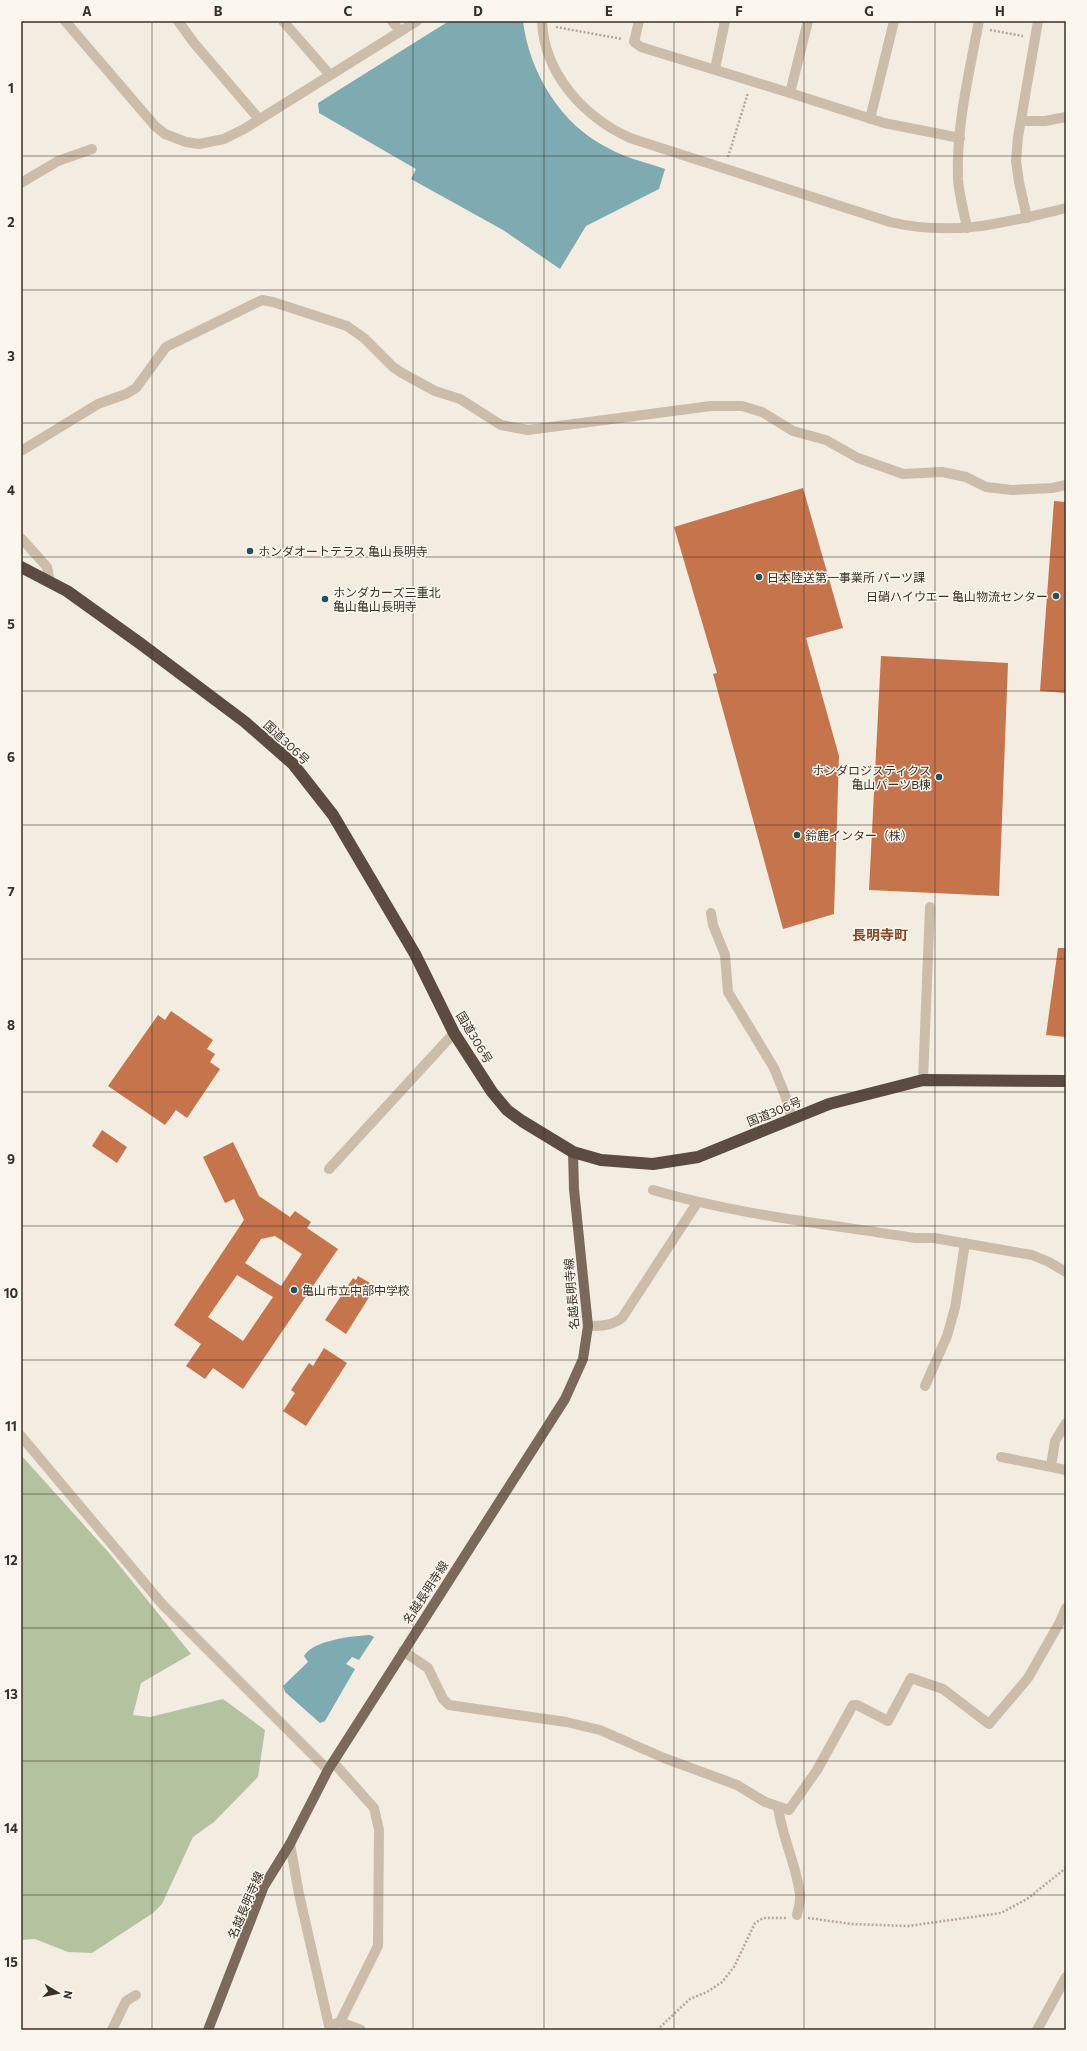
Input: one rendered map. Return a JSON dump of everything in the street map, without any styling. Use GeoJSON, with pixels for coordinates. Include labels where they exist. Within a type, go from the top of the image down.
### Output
{"type":"FeatureCollection","features":[{"type":"Feature","properties":{"kind":"highway","name":"国道306号"},"geometry":{"type":"LineString","coordinates":[[21,567],[67,591],[141,644],[245,722],[293,764],[333,815],[415,954],[454,1033],[492,1092],[507,1110],[540,1134],[573,1152],[601,1160],[653,1164],[698,1157],[829,1104],[869,1092],[923,1080],[1066,1081]]}},
{"type":"Feature","properties":{"kind":"main road","name":"名越長明寺線"},"geometry":{"type":"LineString","coordinates":[[208,2030],[264,1886],[290,1844],[331,1766],[565,1399],[583,1359],[588,1326],[574,1189],[573,1152]]}},
{"type":"Feature","properties":{"kind":"street"},"geometry":{"type":"LineString","coordinates":[[64,21],[155,126],[165,134],[186,142],[199,144],[231,136],[417,21]]}},
{"type":"Feature","properties":{"kind":"street"},"geometry":{"type":"LineString","coordinates":[[178,21],[194,43],[259,119]]}},
{"type":"Feature","properties":{"kind":"street"},"geometry":{"type":"LineString","coordinates":[[284,21],[330,75]]}},
{"type":"Feature","properties":{"kind":"street"},"geometry":{"type":"LineString","coordinates":[[392,21],[400,31]]}},
{"type":"Feature","properties":{"kind":"street"},"geometry":{"type":"LineString","coordinates":[[639,21],[634,42],[641,47],[884,123],[960,138]]}},
{"type":"Feature","properties":{"kind":"street"},"geometry":{"type":"LineString","coordinates":[[715,70],[725,21]]}},
{"type":"Feature","properties":{"kind":"street"},"geometry":{"type":"LineString","coordinates":[[790,93],[808,21]]}},
{"type":"Feature","properties":{"kind":"street"},"geometry":{"type":"LineString","coordinates":[[870,118],[894,21]]}},
{"type":"Feature","properties":{"kind":"street"},"geometry":{"type":"LineString","coordinates":[[967,228],[958,182],[960,138],[966,91],[979,21]]}},
{"type":"Feature","properties":{"kind":"street"},"geometry":{"type":"LineString","coordinates":[[1027,218],[1016,161],[1021,121],[1038,21]]}},
{"type":"Feature","properties":{"kind":"street"},"geometry":{"type":"LineString","coordinates":[[542,23],[548,52],[566,87],[590,114],[630,138],[890,222],[929,229],[989,226],[1066,208]]}},
{"type":"Feature","properties":{"kind":"street"},"geometry":{"type":"LineString","coordinates":[[1021,121],[1045,121],[1066,117]]}},
{"type":"Feature","properties":{"kind":"street"},"geometry":{"type":"LineString","coordinates":[[21,183],[58,161],[92,149]]}},
{"type":"Feature","properties":{"kind":"street"},"geometry":{"type":"LineString","coordinates":[[21,451],[98,404],[126,394],[136,388],[166,348],[262,300],[273,302],[346,326],[364,338],[393,367],[402,373],[434,392],[460,399],[505,426],[528,430],[711,406],[742,406],[762,412],[793,431],[833,443],[858,458],[903,474],[942,472],[966,477],[986,487],[1012,490],[1052,488],[1066,485]]}},
{"type":"Feature","properties":{"kind":"street"},"geometry":{"type":"LineString","coordinates":[[21,538],[47,567],[50,582]]}},
{"type":"Feature","properties":{"kind":"street"},"geometry":{"type":"LineString","coordinates":[[923,1080],[930,907]]}},
{"type":"Feature","properties":{"kind":"street"},"geometry":{"type":"LineString","coordinates":[[711,913],[713,925],[725,955],[728,992],[774,1068],[785,1095],[792,1119]]}},
{"type":"Feature","properties":{"kind":"street"},"geometry":{"type":"LineString","coordinates":[[329,1169],[454,1033]]}},
{"type":"Feature","properties":{"kind":"street"},"geometry":{"type":"LineString","coordinates":[[653,1190],[697,1203],[915,1238],[934,1238],[1032,1255],[1049,1262],[1066,1272]]}},
{"type":"Feature","properties":{"kind":"street"},"geometry":{"type":"LineString","coordinates":[[588,1326],[604,1326],[614,1323],[622,1318],[697,1203]]}},
{"type":"Feature","properties":{"kind":"street"},"geometry":{"type":"LineString","coordinates":[[925,1386],[947,1336],[951,1322],[965,1243]]}},
{"type":"Feature","properties":{"kind":"street"},"geometry":{"type":"LineString","coordinates":[[1050,1466],[1055,1440],[1066,1423]]}},
{"type":"Feature","properties":{"kind":"street"},"geometry":{"type":"LineString","coordinates":[[21,1436],[163,1605],[374,1808],[379,1830],[378,1946],[340,2022],[329,2028],[298,1894],[290,1844]]}},
{"type":"Feature","properties":{"kind":"street"},"geometry":{"type":"LineString","coordinates":[[1001,1457],[1066,1470]]}},
{"type":"Feature","properties":{"kind":"street"},"geometry":{"type":"LineString","coordinates":[[403,1651],[428,1668],[443,1699],[449,1705],[566,1722],[600,1730],[664,1758],[737,1785],[778,1807],[789,1810],[817,1770],[853,1705],[857,1705],[888,1721],[911,1678],[943,1689],[989,1724],[1028,1678],[1060,1622],[1066,1608]]}},
{"type":"Feature","properties":{"kind":"street"},"geometry":{"type":"LineString","coordinates":[[778,1807],[780,1828],[785,1838],[800,1895],[797,1916]]}},
{"type":"Feature","properties":{"kind":"street"},"geometry":{"type":"LineString","coordinates":[[1037,2030],[1066,1977]]}},
{"type":"Feature","properties":{"kind":"street"},"geometry":{"type":"LineString","coordinates":[[112,2030],[126,2002],[136,1994]]}},
{"type":"Feature","properties":{"kind":"street"},"geometry":{"type":"LineString","coordinates":[[340,2022],[360,2030]]}},
{"type":"Feature","properties":{"kind":"path"},"geometry":{"type":"LineString","coordinates":[[542,23],[634,42]]}},
{"type":"Feature","properties":{"kind":"path"},"geometry":{"type":"LineString","coordinates":[[990,30],[1035,39]]}},
{"type":"Feature","properties":{"kind":"path"},"geometry":{"type":"LineString","coordinates":[[727,159],[752,81]]}},
{"type":"Feature","properties":{"kind":"path"},"geometry":{"type":"LineString","coordinates":[[657,2030],[690,1999],[707,1992],[722,1982],[734,1967],[755,1923],[763,1918],[781,1920],[797,1916],[852,1924],[908,1926],[1001,1913],[1027,1899],[1066,1868]]}},
{"type":"Feature","properties":{"kind":"green space"},"geometry":{"type":"Polygon","coordinates":[[[21,1455],[110,1554],[191,1654],[141,1683],[133,1715],[150,1717],[223,1699],[265,1730],[258,1777],[214,1822],[193,1837],[162,1904],[153,1913],[92,1953],[68,1952],[35,1939],[21,1940],[21,1455]]]}},
{"type":"Feature","properties":{"kind":"water"},"geometry":{"type":"Polygon","coordinates":[[[449,21],[523,21],[526,40],[540,78],[562,111],[576,126],[591,138],[615,151],[628,157],[665,169],[659,189],[586,226],[560,269],[503,230],[411,179],[416,169],[319,113],[318,103],[449,21]]]}},
{"type":"Feature","properties":{"kind":"water"},"geometry":{"type":"Polygon","coordinates":[[[370,1635],[374,1637],[359,1660],[352,1657],[346,1664],[355,1669],[325,1721],[320,1723],[285,1692],[283,1686],[308,1662],[304,1656],[316,1646],[334,1640],[354,1636],[370,1635]]]}},
{"type":"Feature","properties":{"kind":"building"},"geometry":{"type":"Polygon","coordinates":[[[803,488],[843,628],[806,638],[839,756],[834,914],[783,929],[713,674],[717,673],[674,527],[803,488]]]}},
{"type":"Feature","properties":{"kind":"building","name":"日硝ハイウエー 亀山物流センター"},"geometry":{"type":"Polygon","coordinates":[[[1054,501],[1066,502],[1066,693],[1040,691],[1054,501]]]}},
{"type":"Feature","properties":{"kind":"building","name":"ホンダロジスティクス 亀山パーツB棟"},"geometry":{"type":"Polygon","coordinates":[[[881,656],[1008,663],[999,896],[869,890],[881,656]]]}},
{"type":"Feature","properties":{"kind":"building"},"geometry":{"type":"Polygon","coordinates":[[[1058,948],[1066,948],[1066,1037],[1046,1035],[1058,948]]]}},
{"type":"Feature","properties":{"kind":"building"},"geometry":{"type":"Polygon","coordinates":[[[171,1011],[213,1040],[207,1049],[215,1054],[210,1062],[220,1069],[187,1118],[176,1110],[165,1125],[108,1086],[158,1015],[165,1020],[171,1011]]]}},
{"type":"Feature","properties":{"kind":"building"},"geometry":{"type":"Polygon","coordinates":[[[102,1130],[127,1147],[117,1163],[92,1146],[102,1130]]]}},
{"type":"Feature","properties":{"kind":"building","name":"亀山市立中部中学校"},"geometry":{"type":"Polygon","coordinates":[[[233,1142],[259,1196],[290,1217],[295,1211],[311,1222],[307,1228],[338,1249],[243,1389],[213,1368],[205,1379],[186,1366],[201,1344],[174,1325],[244,1220],[234,1199],[225,1203],[203,1157],[233,1142]],[[275,1236],[261,1239],[245,1263],[281,1286],[302,1254],[275,1236]],[[237,1275],[208,1317],[243,1341],[273,1297],[237,1275]]]}},
{"type":"Feature","properties":{"kind":"building"},"geometry":{"type":"Polygon","coordinates":[[[358,1276],[370,1283],[365,1290],[371,1294],[346,1334],[325,1320],[353,1278],[356,1280],[358,1276]]]}},
{"type":"Feature","properties":{"kind":"building"},"geometry":{"type":"Polygon","coordinates":[[[324,1348],[347,1363],[306,1426],[283,1411],[295,1393],[291,1390],[309,1363],[313,1366],[324,1348]]]}},
{"type":"Feature","properties":{"kind":"place","name":"ホンダオートテラス 亀山長明寺"},"geometry":{"type":"Point","coordinates":[250,551]}},
{"type":"Feature","properties":{"kind":"place","name":"日本陸送第一事業所 パーツ課"},"geometry":{"type":"Point","coordinates":[759,577]}},
{"type":"Feature","properties":{"kind":"place","name":"日硝ハイウエー 亀山物流センター"},"geometry":{"type":"Point","coordinates":[1056,596]}},
{"type":"Feature","properties":{"kind":"place","name":"ホンダカーズ三重北 亀山亀山長明寺"},"geometry":{"type":"Point","coordinates":[325,599]}},
{"type":"Feature","properties":{"kind":"place","name":"ホンダロジスティクス 亀山パーツB棟"},"geometry":{"type":"Point","coordinates":[939,777]}},
{"type":"Feature","properties":{"kind":"place","name":"鈴鹿インター（株）"},"geometry":{"type":"Point","coordinates":[797,835]}},
{"type":"Feature","properties":{"kind":"place","name":"亀山市立中部中学校"},"geometry":{"type":"Point","coordinates":[294,1290]}},
{"type":"Feature","properties":{"kind":"district","name":"長明寺町"},"geometry":{"type":"Point","coordinates":[880,934]}}]}
